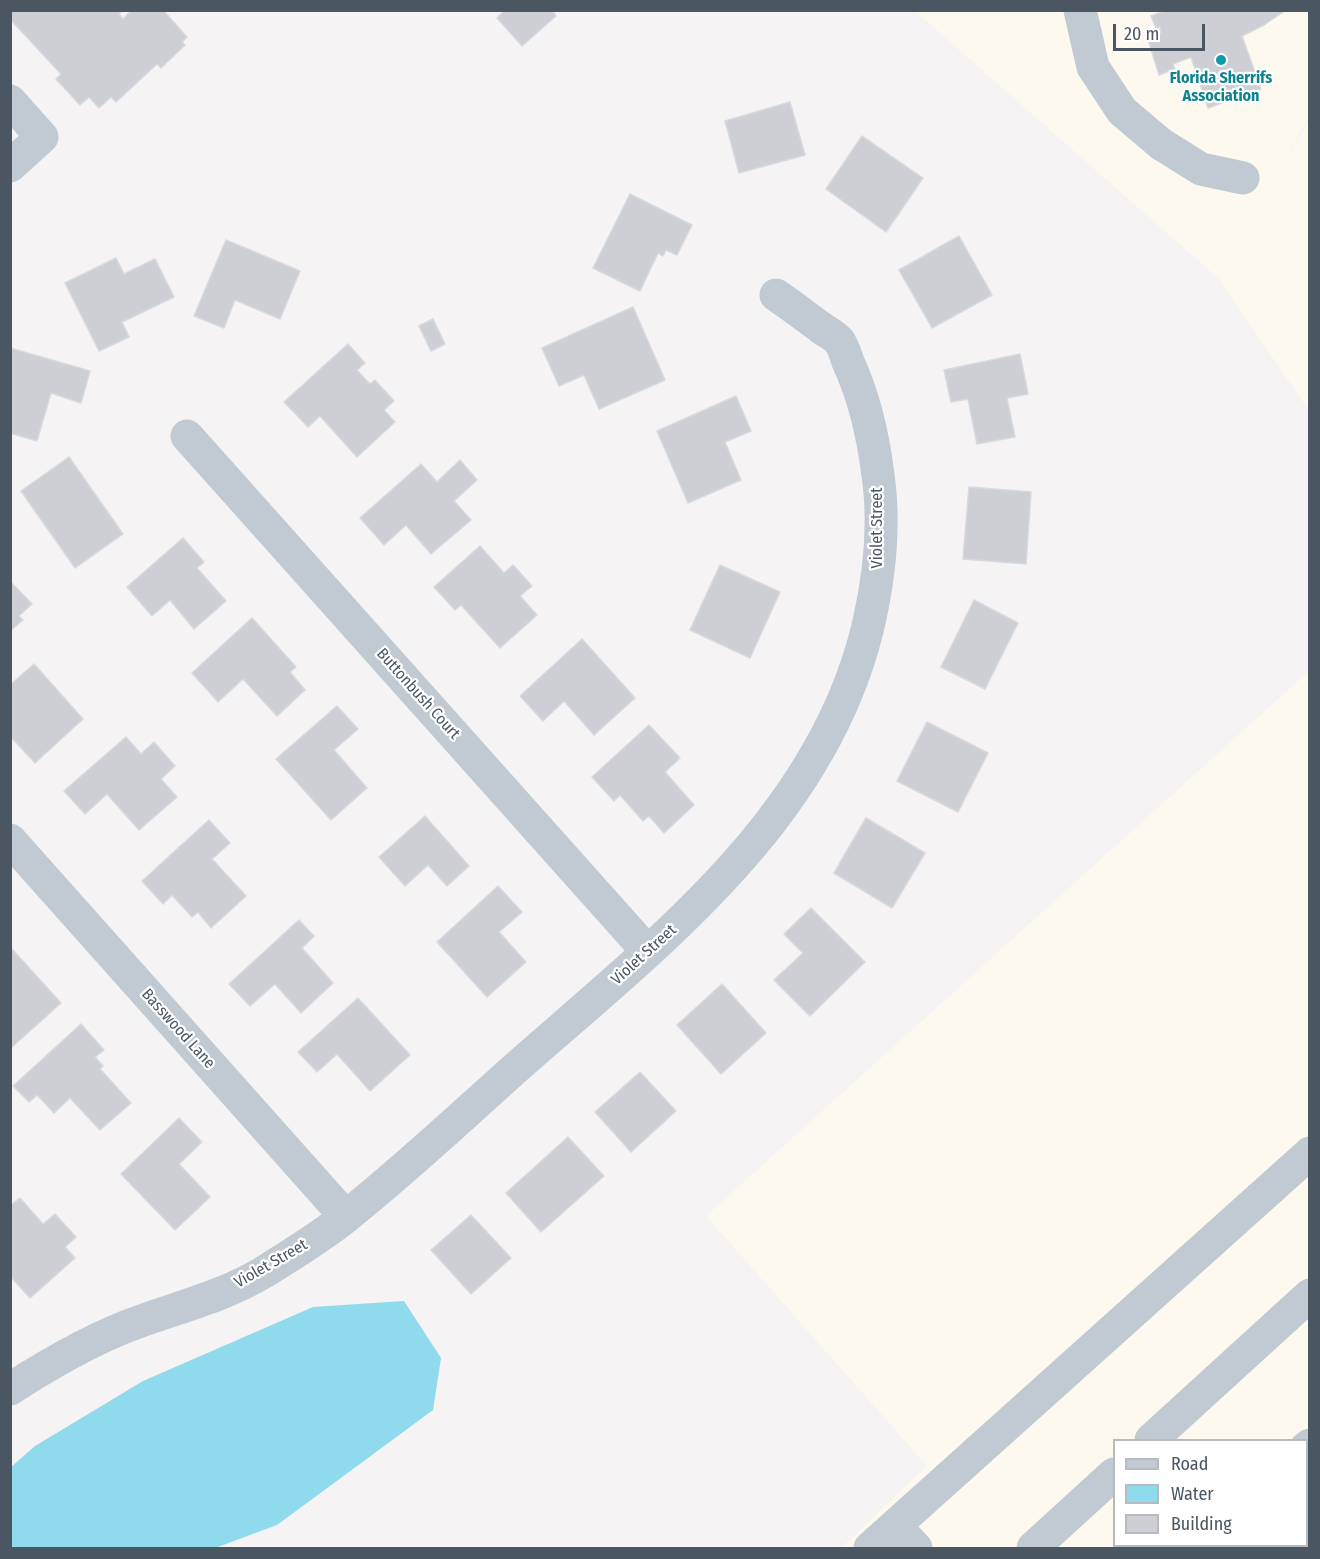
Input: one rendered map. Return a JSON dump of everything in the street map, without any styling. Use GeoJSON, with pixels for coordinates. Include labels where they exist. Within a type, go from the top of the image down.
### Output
{"type":"FeatureCollection","features":[{"type":"Feature","properties":{"kind":"street"},"geometry":{"type":"LineString","coordinates":[[1080,10],[1093,67],[1122,111],[1161,144],[1201,169],[1243,178]]}},
{"type":"Feature","properties":{"kind":"street"},"geometry":{"type":"LineString","coordinates":[[10,101],[42,137],[10,166]]}},
{"type":"Feature","properties":{"kind":"street","name":"Violet Street"},"geometry":{"type":"LineString","coordinates":[[10,1389],[98,1338],[143,1320],[196,1304],[260,1274],[346,1217],[648,952],[706,898],[748,852],[788,801],[822,746],[846,694],[865,642],[876,590],[881,544],[880,490],[872,433],[859,385],[839,341],[776,295]]}},
{"type":"Feature","properties":{"kind":"street","name":"Buttonbush Court"},"geometry":{"type":"LineString","coordinates":[[187,436],[648,952]]}},
{"type":"Feature","properties":{"kind":"street","name":"Basswood Lane"},"geometry":{"type":"LineString","coordinates":[[10,840],[346,1217]]}},
{"type":"Feature","properties":{"kind":"street"},"geometry":{"type":"LineString","coordinates":[[870,1548],[905,1537],[1310,1153]]}},
{"type":"Feature","properties":{"kind":"street"},"geometry":{"type":"LineString","coordinates":[[1152,1439],[1310,1295]]}},
{"type":"Feature","properties":{"kind":"street"},"geometry":{"type":"LineString","coordinates":[[1033,1548],[1113,1475]]}},
{"type":"Feature","properties":{"kind":"shaded area"},"geometry":{"type":"Polygon","coordinates":[[[915,11],[1309,11],[1309,116],[1277,176],[1309,119],[1309,411],[1219,279],[915,11]]]}},
{"type":"Feature","properties":{"kind":"shaded area"},"geometry":{"type":"Polygon","coordinates":[[[1309,671],[1309,1530],[1308,1439],[1113,1439],[1113,1547],[1290,1547],[841,1548],[927,1466],[706,1216],[1309,671]]]}},
{"type":"Feature","properties":{"kind":"water"},"geometry":{"type":"Polygon","coordinates":[[[404,1301],[441,1358],[433,1410],[277,1525],[215,1548],[11,1548],[11,1467],[35,1446],[143,1381],[313,1307],[404,1301]]]}},
{"type":"Feature","properties":{"kind":"building"},"geometry":{"type":"Polygon","coordinates":[[[10,10],[123,10],[119,14],[123,19],[132,10],[163,10],[187,37],[182,42],[185,45],[161,68],[157,64],[116,102],[111,97],[99,108],[89,97],[80,105],[56,79],[61,74],[10,19],[10,10]]]}},
{"type":"Feature","properties":{"kind":"building"},"geometry":{"type":"Polygon","coordinates":[[[505,10],[552,10],[556,16],[522,46],[497,18],[505,10]]]}},
{"type":"Feature","properties":{"kind":"building","name":"Florida Sherrifs Association"},"geometry":{"type":"Polygon","coordinates":[[[1167,10],[1286,10],[1242,36],[1261,89],[1208,108],[1191,57],[1173,64],[1175,69],[1159,75],[1147,36],[1161,33],[1160,27],[1156,28],[1151,16],[1167,10]]]}},
{"type":"Feature","properties":{"kind":"building"},"geometry":{"type":"Polygon","coordinates":[[[790,102],[805,155],[739,173],[725,121],[790,102]]]}},
{"type":"Feature","properties":{"kind":"building"},"geometry":{"type":"Polygon","coordinates":[[[862,136],[923,178],[886,232],[826,189],[862,136]]]}},
{"type":"Feature","properties":{"kind":"building"},"geometry":{"type":"Polygon","coordinates":[[[630,194],[692,225],[677,255],[666,250],[663,256],[658,253],[640,291],[593,268],[630,194]]]}},
{"type":"Feature","properties":{"kind":"building"},"geometry":{"type":"Polygon","coordinates":[[[959,236],[992,295],[932,328],[899,270],[959,236]]]}},
{"type":"Feature","properties":{"kind":"building"},"geometry":{"type":"Polygon","coordinates":[[[226,240],[300,271],[280,319],[235,300],[224,328],[194,316],[226,240]]]}},
{"type":"Feature","properties":{"kind":"building"},"geometry":{"type":"Polygon","coordinates":[[[116,258],[124,274],[155,259],[174,297],[122,322],[129,337],[99,351],[65,283],[116,258]]]}},
{"type":"Feature","properties":{"kind":"building"},"geometry":{"type":"Polygon","coordinates":[[[633,307],[665,380],[599,409],[584,375],[559,386],[542,348],[633,307]]]}},
{"type":"Feature","properties":{"kind":"building"},"geometry":{"type":"Polygon","coordinates":[[[433,319],[445,344],[431,351],[419,326],[433,319]]]}},
{"type":"Feature","properties":{"kind":"building"},"geometry":{"type":"Polygon","coordinates":[[[348,344],[365,363],[357,370],[370,384],[375,380],[394,401],[384,410],[395,422],[357,457],[320,416],[308,427],[284,402],[348,344]]]}},
{"type":"Feature","properties":{"kind":"building"},"geometry":{"type":"Polygon","coordinates":[[[10,348],[90,371],[81,403],[51,393],[37,441],[10,433],[10,348]]]}},
{"type":"Feature","properties":{"kind":"building"},"geometry":{"type":"Polygon","coordinates":[[[1020,354],[1028,394],[1007,398],[1015,437],[977,444],[968,399],[951,402],[944,370],[1020,354]]]}},
{"type":"Feature","properties":{"kind":"building"},"geometry":{"type":"Polygon","coordinates":[[[736,396],[751,431],[725,442],[741,480],[688,503],[657,431],[736,396]]]}},
{"type":"Feature","properties":{"kind":"building"},"geometry":{"type":"Polygon","coordinates":[[[69,457],[123,534],[75,568],[21,491],[69,457]]]}},
{"type":"Feature","properties":{"kind":"building"},"geometry":{"type":"Polygon","coordinates":[[[460,460],[477,480],[454,501],[471,520],[431,554],[406,525],[384,545],[360,518],[421,464],[437,482],[460,460]]]}},
{"type":"Feature","properties":{"kind":"building"},"geometry":{"type":"Polygon","coordinates":[[[969,487],[1031,492],[1026,564],[963,559],[969,487]]]}},
{"type":"Feature","properties":{"kind":"building"},"geometry":{"type":"Polygon","coordinates":[[[183,538],[204,562],[197,568],[226,601],[194,629],[170,600],[152,616],[127,587],[183,538]]]}},
{"type":"Feature","properties":{"kind":"building"},"geometry":{"type":"Polygon","coordinates":[[[480,546],[504,573],[513,565],[532,586],[520,596],[537,615],[500,648],[461,605],[455,610],[434,587],[480,546]]]}},
{"type":"Feature","properties":{"kind":"building"},"geometry":{"type":"Polygon","coordinates":[[[720,565],[780,592],[750,658],[690,630],[720,565]]]}},
{"type":"Feature","properties":{"kind":"building"},"geometry":{"type":"Polygon","coordinates":[[[10,581],[32,604],[19,616],[23,620],[10,631],[10,581]]]}},
{"type":"Feature","properties":{"kind":"building"},"geometry":{"type":"Polygon","coordinates":[[[974,600],[1018,623],[985,689],[941,667],[974,600]]]}},
{"type":"Feature","properties":{"kind":"building"},"geometry":{"type":"Polygon","coordinates":[[[252,618],[296,667],[290,672],[305,690],[277,716],[243,679],[218,702],[192,673],[252,618]]]}},
{"type":"Feature","properties":{"kind":"building"},"geometry":{"type":"Polygon","coordinates":[[[582,639],[635,698],[594,735],[564,701],[543,721],[520,696],[582,639]]]}},
{"type":"Feature","properties":{"kind":"building"},"geometry":{"type":"Polygon","coordinates":[[[34,664],[83,719],[35,763],[10,736],[10,685],[34,664]]]}},
{"type":"Feature","properties":{"kind":"building"},"geometry":{"type":"Polygon","coordinates":[[[337,706],[358,729],[334,750],[367,788],[331,820],[276,759],[337,706]]]}},
{"type":"Feature","properties":{"kind":"building"},"geometry":{"type":"Polygon","coordinates":[[[927,722],[988,753],[958,812],[897,781],[927,722]]]}},
{"type":"Feature","properties":{"kind":"building"},"geometry":{"type":"Polygon","coordinates":[[[649,725],[680,758],[665,772],[694,805],[664,833],[649,816],[643,821],[620,795],[614,801],[592,777],[649,725]]]}},
{"type":"Feature","properties":{"kind":"building"},"geometry":{"type":"Polygon","coordinates":[[[126,737],[141,754],[154,742],[175,766],[161,779],[177,797],[139,830],[107,794],[85,814],[64,791],[126,737]]]}},
{"type":"Feature","properties":{"kind":"building"},"geometry":{"type":"Polygon","coordinates":[[[425,816],[469,866],[447,886],[428,865],[405,886],[379,857],[425,816]]]}},
{"type":"Feature","properties":{"kind":"building"},"geometry":{"type":"Polygon","coordinates":[[[866,818],[925,853],[892,908],[834,873],[866,818]]]}},
{"type":"Feature","properties":{"kind":"building"},"geometry":{"type":"Polygon","coordinates":[[[209,820],[230,843],[212,859],[246,896],[211,928],[198,912],[192,917],[172,895],[163,904],[142,881],[209,820]]]}},
{"type":"Feature","properties":{"kind":"building"},"geometry":{"type":"Polygon","coordinates":[[[498,886],[522,912],[499,932],[526,962],[487,997],[437,942],[498,886]]]}},
{"type":"Feature","properties":{"kind":"building"},"geometry":{"type":"Polygon","coordinates":[[[811,908],[865,962],[810,1016],[774,980],[803,953],[784,934],[811,908]]]}},
{"type":"Feature","properties":{"kind":"building"},"geometry":{"type":"Polygon","coordinates":[[[299,920],[314,936],[302,948],[333,983],[301,1013],[275,984],[250,1006],[229,984],[299,920]]]}},
{"type":"Feature","properties":{"kind":"building"},"geometry":{"type":"Polygon","coordinates":[[[12,949],[61,1003],[12,1047],[10,1045],[10,951],[12,949]]]}},
{"type":"Feature","properties":{"kind":"building"},"geometry":{"type":"Polygon","coordinates":[[[722,984],[766,1033],[721,1074],[677,1025],[722,984]]]}},
{"type":"Feature","properties":{"kind":"building"},"geometry":{"type":"Polygon","coordinates":[[[358,998],[410,1055],[370,1091],[337,1054],[317,1072],[298,1052],[358,998]]]}},
{"type":"Feature","properties":{"kind":"building"},"geometry":{"type":"Polygon","coordinates":[[[81,1024],[104,1050],[95,1057],[103,1066],[100,1069],[131,1103],[100,1130],[70,1098],[54,1113],[37,1095],[29,1102],[13,1086],[81,1024]]]}},
{"type":"Feature","properties":{"kind":"building"},"geometry":{"type":"Polygon","coordinates":[[[640,1072],[676,1111],[631,1152],[595,1112],[640,1072]]]}},
{"type":"Feature","properties":{"kind":"building"},"geometry":{"type":"Polygon","coordinates":[[[179,1118],[202,1142],[179,1164],[210,1197],[175,1230],[121,1174],[179,1118]]]}},
{"type":"Feature","properties":{"kind":"building"},"geometry":{"type":"Polygon","coordinates":[[[568,1137],[604,1176],[541,1232],[506,1193],[568,1137]]]}},
{"type":"Feature","properties":{"kind":"building"},"geometry":{"type":"Polygon","coordinates":[[[20,1198],[43,1224],[55,1214],[76,1237],[65,1247],[75,1258],[30,1298],[10,1276],[10,1206],[20,1198]]]}},
{"type":"Feature","properties":{"kind":"building"},"geometry":{"type":"Polygon","coordinates":[[[471,1215],[511,1258],[471,1294],[431,1250],[471,1215]]]}},
{"type":"Feature","properties":{"kind":"place","name":"Florida Sherrifs Association"},"geometry":{"type":"Point","coordinates":[1221,60]}}]}
